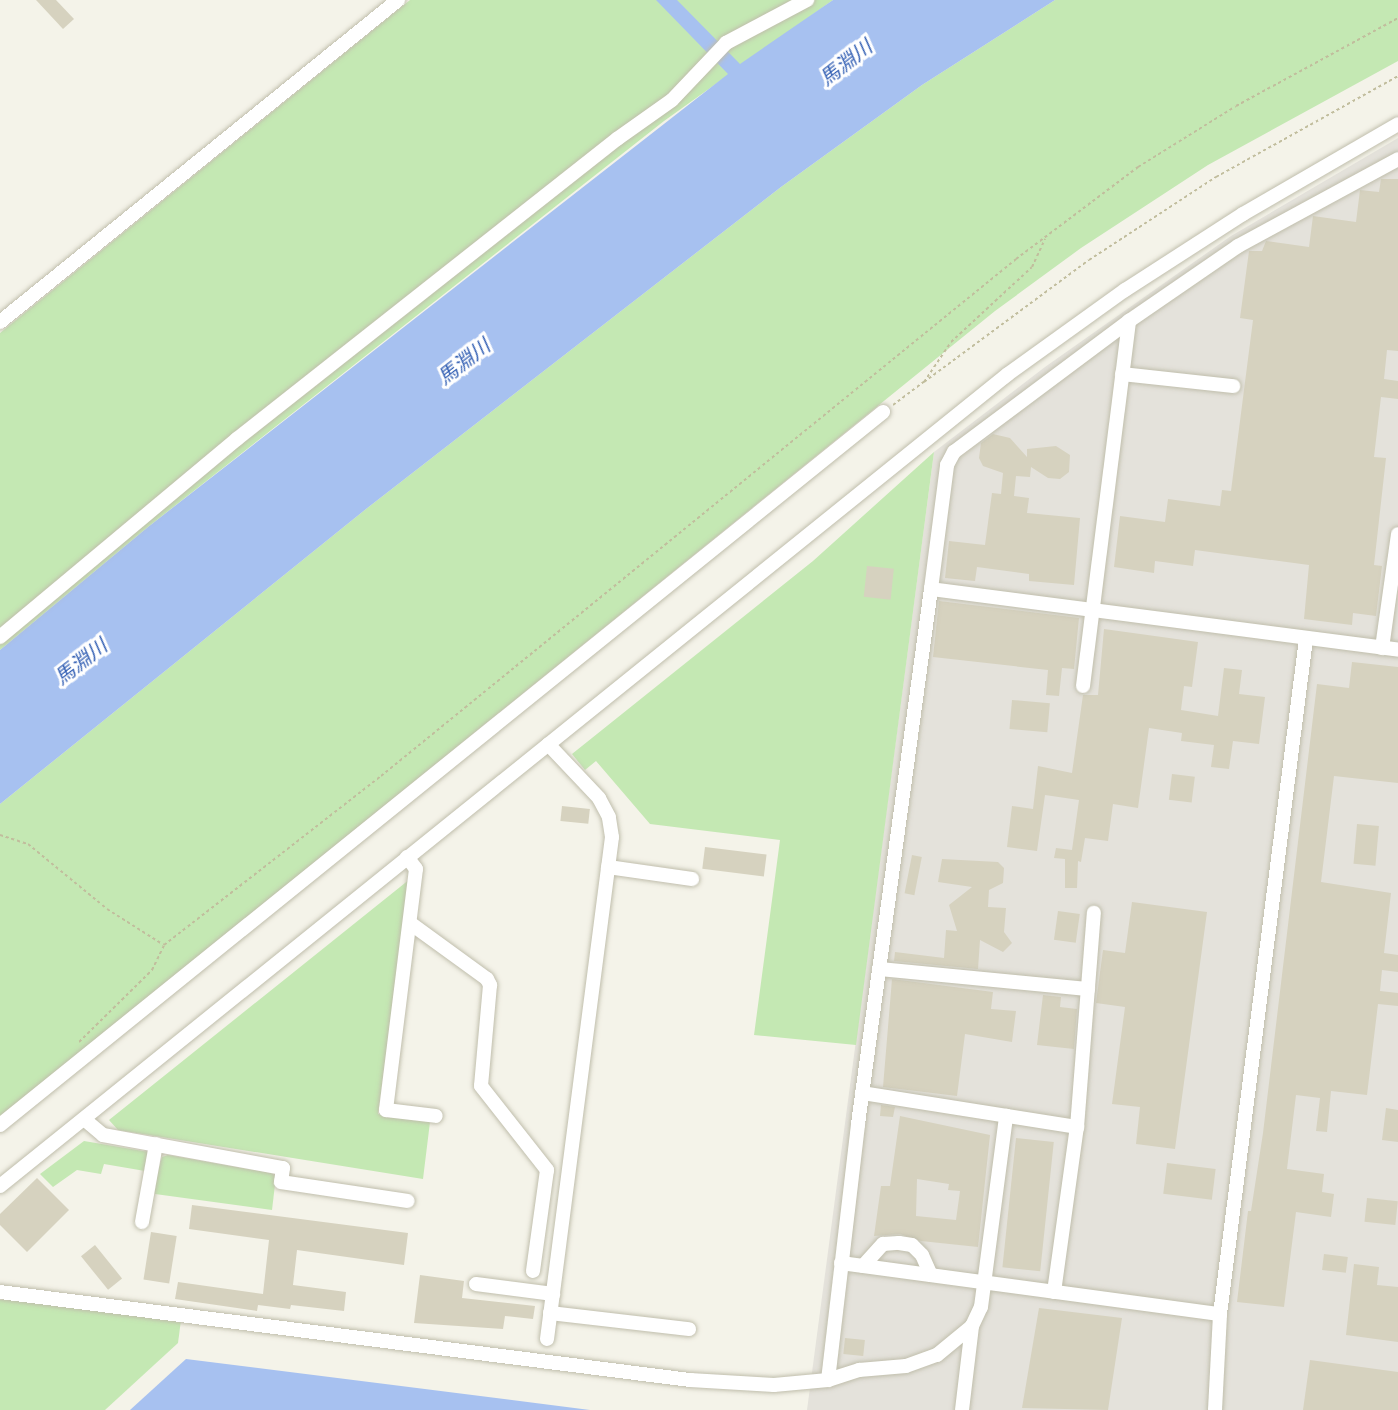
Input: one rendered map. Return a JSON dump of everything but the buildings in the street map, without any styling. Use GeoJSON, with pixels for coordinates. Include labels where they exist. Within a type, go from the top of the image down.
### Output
{"type":"FeatureCollection","features":[{"type":"Feature","properties":{"kind":"street"},"geometry":{"type":"LineString","coordinates":[[0,322],[398,0]]}},
{"type":"Feature","properties":{"kind":"street"},"geometry":{"type":"LineString","coordinates":[[0,637],[237,439],[617,139],[672,100],[726,43],[807,0]]}},
{"type":"Feature","properties":{"kind":"street"},"geometry":{"type":"LineString","coordinates":[[0,1186],[1026,361],[1154,271],[1398,124]]}},
{"type":"Feature","properties":{"kind":"street"},"geometry":{"type":"LineString","coordinates":[[828,1380],[862,1093],[947,465],[954,452],[1129,321],[1238,246],[1398,159]]}},
{"type":"Feature","properties":{"kind":"street"},"geometry":{"type":"LineString","coordinates":[[1083,686],[1129,321]]}},
{"type":"Feature","properties":{"kind":"street"},"geometry":{"type":"LineString","coordinates":[[1122,374],[1233,386]]}},
{"type":"Feature","properties":{"kind":"street"},"geometry":{"type":"LineString","coordinates":[[0,1125],[884,412]]}},
{"type":"Feature","properties":{"kind":"street"},"geometry":{"type":"LineString","coordinates":[[1383,648],[1398,534]]}},
{"type":"Feature","properties":{"kind":"street"},"geometry":{"type":"LineString","coordinates":[[931,589],[1398,650]]}},
{"type":"Feature","properties":{"kind":"street"},"geometry":{"type":"LineString","coordinates":[[1215,1410],[1220,1314],[1306,639]]}},
{"type":"Feature","properties":{"kind":"street"},"geometry":{"type":"LineString","coordinates":[[547,1339],[612,837],[609,817],[598,798],[548,744]]}},
{"type":"Feature","properties":{"kind":"street"},"geometry":{"type":"LineString","coordinates":[[407,857],[416,869],[386,1110],[436,1116]]}},
{"type":"Feature","properties":{"kind":"street"},"geometry":{"type":"LineString","coordinates":[[608,867],[692,879]]}},
{"type":"Feature","properties":{"kind":"street"},"geometry":{"type":"LineString","coordinates":[[1054,1292],[1077,1127],[1094,913]]}},
{"type":"Feature","properties":{"kind":"street"},"geometry":{"type":"LineString","coordinates":[[410,923],[478,972],[490,985],[482,1086],[547,1170],[533,1270]]}},
{"type":"Feature","properties":{"kind":"street"},"geometry":{"type":"LineString","coordinates":[[879,969],[1088,989]]}},
{"type":"Feature","properties":{"kind":"street"},"geometry":{"type":"LineString","coordinates":[[862,1093],[1077,1127]]}},
{"type":"Feature","properties":{"kind":"street"},"geometry":{"type":"LineString","coordinates":[[962,1410],[972,1326],[981,1307],[1006,1116]]}},
{"type":"Feature","properties":{"kind":"street"},"geometry":{"type":"LineString","coordinates":[[84,1119],[103,1135],[283,1167],[281,1182],[408,1201]]}},
{"type":"Feature","properties":{"kind":"street"},"geometry":{"type":"LineString","coordinates":[[142,1222],[156,1144]]}},
{"type":"Feature","properties":{"kind":"street"},"geometry":{"type":"LineString","coordinates":[[863,1266],[883,1244],[899,1243],[912,1245],[922,1255],[931,1275]]}},
{"type":"Feature","properties":{"kind":"street"},"geometry":{"type":"LineString","coordinates":[[842,1263],[1220,1314]]}},
{"type":"Feature","properties":{"kind":"street"},"geometry":{"type":"LineString","coordinates":[[477,1284],[553,1293]]}},
{"type":"Feature","properties":{"kind":"street"},"geometry":{"type":"LineString","coordinates":[[0,1292],[690,1380],[774,1385],[828,1380],[859,1370],[906,1365],[937,1355],[972,1326]]}},
{"type":"Feature","properties":{"kind":"street"},"geometry":{"type":"LineString","coordinates":[[550,1313],[689,1329]]}},
{"type":"Feature","properties":{"kind":"path"},"geometry":{"type":"LineString","coordinates":[[77,1045],[152,970],[164,945],[381,777],[1046,236],[1167,149],[1398,18]]}},
{"type":"Feature","properties":{"kind":"path"},"geometry":{"type":"LineString","coordinates":[[884,412],[1089,260],[1206,183],[1335,108],[1398,76]]}},
{"type":"Feature","properties":{"kind":"path"},"geometry":{"type":"LineString","coordinates":[[924,382],[951,342],[1032,267],[1046,236]]}},
{"type":"Feature","properties":{"kind":"path"},"geometry":{"type":"LineString","coordinates":[[0,835],[28,844],[107,909],[164,945]]}},
{"type":"Feature","properties":{"kind":"shaded area"},"geometry":{"type":"Polygon","coordinates":[[[1398,138],[1398,1410],[807,1410],[934,452],[1045,367],[1231,236],[1398,138]]]}},
{"type":"Feature","properties":{"kind":"green space"},"geometry":{"type":"Polygon","coordinates":[[[410,0],[833,0],[664,121],[148,527],[0,650],[0,333],[410,0]]]}},
{"type":"Feature","properties":{"kind":"green space"},"geometry":{"type":"Polygon","coordinates":[[[1055,0],[1398,0],[1398,61],[1208,165],[1081,248],[995,311],[0,1117],[0,804],[366,509],[781,187],[922,85],[1055,0]]]}},
{"type":"Feature","properties":{"kind":"green space"},"geometry":{"type":"Polygon","coordinates":[[[934,452],[856,1045],[754,1035],[780,840],[650,824],[596,761],[585,770],[572,754],[813,561],[934,452]]]}},
{"type":"Feature","properties":{"kind":"green space"},"geometry":{"type":"Polygon","coordinates":[[[410,879],[378,1114],[430,1122],[423,1179],[118,1130],[109,1120],[410,879]]]}},
{"type":"Feature","properties":{"kind":"green space"},"geometry":{"type":"Polygon","coordinates":[[[84,1141],[149,1152],[145,1171],[104,1164],[101,1174],[77,1170],[53,1187],[40,1174],[84,1141]]]}},
{"type":"Feature","properties":{"kind":"green space"},"geometry":{"type":"Polygon","coordinates":[[[168,1155],[271,1173],[276,1176],[272,1210],[155,1194],[153,1188],[162,1157],[168,1155]]]}},
{"type":"Feature","properties":{"kind":"green space"},"geometry":{"type":"Polygon","coordinates":[[[13,1299],[181,1320],[178,1343],[105,1410],[0,1410],[0,1300],[13,1299]]]}},
{"type":"Feature","properties":{"kind":"water","name":"馬淵川"},"geometry":{"type":"Polygon","coordinates":[[[656,0],[677,0],[740,64],[833,0],[1055,0],[922,85],[781,187],[366,509],[0,804],[0,650],[148,527],[728,74],[656,0]]]}},
{"type":"Feature","properties":{"kind":"water"},"geometry":{"type":"Polygon","coordinates":[[[186,1359],[401,1386],[590,1410],[130,1410],[186,1359]]]}}]}
